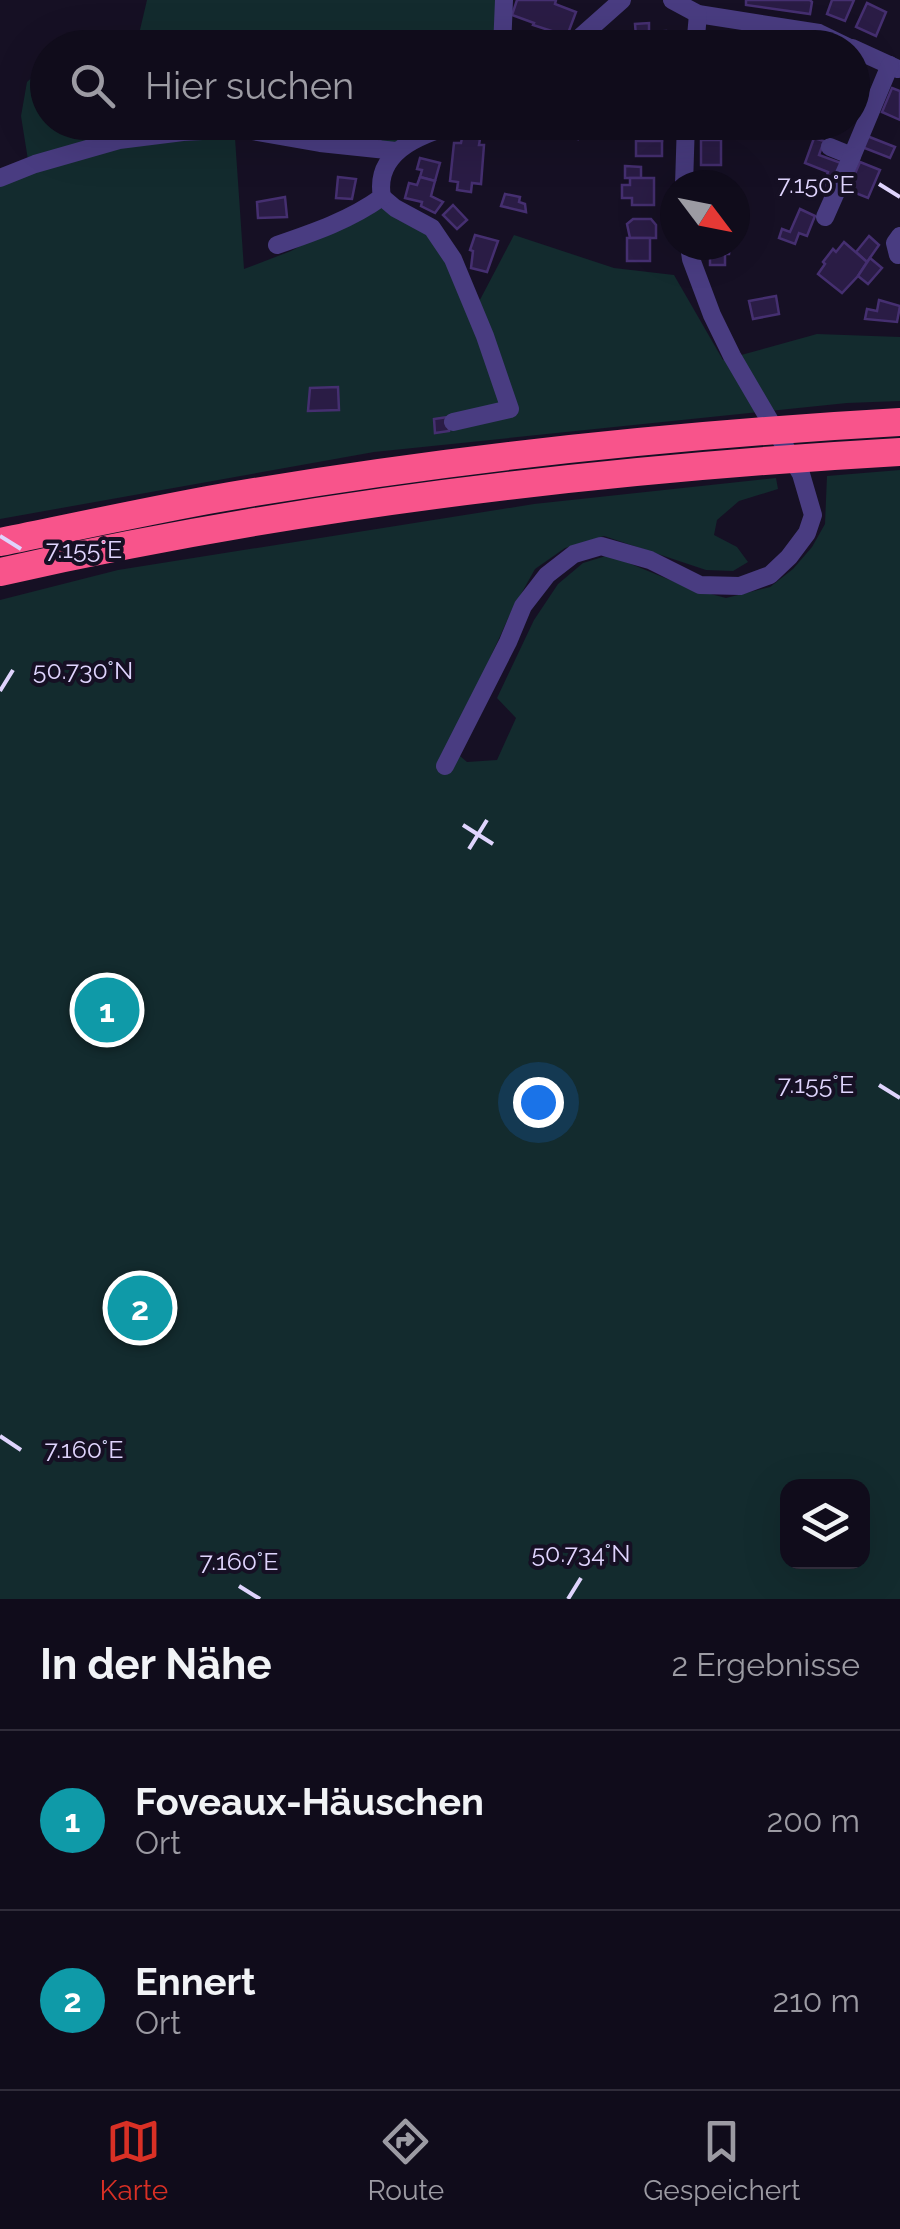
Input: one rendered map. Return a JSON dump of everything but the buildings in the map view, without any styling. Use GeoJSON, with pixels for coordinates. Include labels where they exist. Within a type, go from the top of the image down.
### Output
{"type":"FeatureCollection","features":[{"type":"Feature","properties":{"kind":"highway"},"geometry":{"type":"LineString","coordinates":[[0,542],[208,500],[463,462],[757,431],[900,422]]}},
{"type":"Feature","properties":{"kind":"highway"},"geometry":{"type":"LineString","coordinates":[[0,572],[347,507],[470,490],[764,460],[900,452]]}},
{"type":"Feature","properties":{"kind":"street"},"geometry":{"type":"LineString","coordinates":[[503,30],[504,0]]}},
{"type":"Feature","properties":{"kind":"street"},"geometry":{"type":"LineString","coordinates":[[588,30],[622,0]]}},
{"type":"Feature","properties":{"kind":"street"},"geometry":{"type":"LineString","coordinates":[[672,0],[698,14],[795,30]]}},
{"type":"Feature","properties":{"kind":"street"},"geometry":{"type":"LineString","coordinates":[[696,30],[698,14]]}},
{"type":"Feature","properties":{"kind":"street"},"geometry":{"type":"LineString","coordinates":[[870,56],[895,68],[870,119]]}},
{"type":"Feature","properties":{"kind":"street"},"geometry":{"type":"LineString","coordinates":[[0,178],[120,140]]}},
{"type":"Feature","properties":{"kind":"street"},"geometry":{"type":"LineString","coordinates":[[304,140],[396,151]]}},
{"type":"Feature","properties":{"kind":"street"},"geometry":{"type":"LineString","coordinates":[[379,200],[388,164],[396,151],[413,140]]}},
{"type":"Feature","properties":{"kind":"street"},"geometry":{"type":"LineString","coordinates":[[684,170],[685,140]]}},
{"type":"Feature","properties":{"kind":"street"},"geometry":{"type":"LineString","coordinates":[[824,218],[860,140]]}},
{"type":"Feature","properties":{"kind":"street"},"geometry":{"type":"LineString","coordinates":[[830,147],[852,156]]}},
{"type":"Feature","properties":{"kind":"street"},"geometry":{"type":"LineString","coordinates":[[277,245],[335,225],[379,200]]}},
{"type":"Feature","properties":{"kind":"street"},"geometry":{"type":"LineString","coordinates":[[379,200],[432,228],[453,259],[510,409],[452,422]]}},
{"type":"Feature","properties":{"kind":"street"},"geometry":{"type":"LineString","coordinates":[[445,766],[523,606],[547,575],[574,554],[600,546],[650,560],[700,586],[740,586],[770,575],[807,533],[813,515],[801,474],[732,356],[690,260]]}},
{"type":"Feature","properties":{"kind":"green space"},"geometry":{"type":"Polygon","coordinates":[[[147,0],[502,0],[501,30],[140,30],[147,0]]]}},
{"type":"Feature","properties":{"kind":"green space"},"geometry":{"type":"Polygon","coordinates":[[[30,79],[30,140],[131,140],[28,160],[21,116],[30,79]]]}},
{"type":"Feature","properties":{"kind":"green space"},"geometry":{"type":"Polygon","coordinates":[[[235,140],[244,269],[291,251],[378,204],[398,220],[427,233],[472,315],[514,235],[614,268],[674,275],[723,360],[817,334],[900,337],[900,401],[847,403],[374,452],[0,519],[0,184],[118,145],[235,140]]]}},
{"type":"Feature","properties":{"kind":"green space"},"geometry":{"type":"Polygon","coordinates":[[[361,140],[405,140],[398,143],[361,140]]]}},
{"type":"Feature","properties":{"kind":"green space"},"geometry":{"type":"Polygon","coordinates":[[[900,470],[900,1599],[0,1599],[0,600],[118,570],[534,504],[776,478],[778,489],[739,501],[717,520],[714,535],[737,547],[748,562],[733,571],[706,570],[604,536],[565,548],[535,569],[447,745],[467,762],[497,760],[516,718],[497,698],[534,620],[558,584],[583,563],[609,555],[692,589],[726,598],[770,587],[793,569],[825,524],[827,476],[900,470]]]}},
{"type":"Feature","properties":{"kind":"place","name":"Foveaux-Häuschen"},"geometry":{"type":"Point","coordinates":[107,1010]}},
{"type":"Feature","properties":{"kind":"place","name":"Ennert"},"geometry":{"type":"Point","coordinates":[140,1308]}}]}
